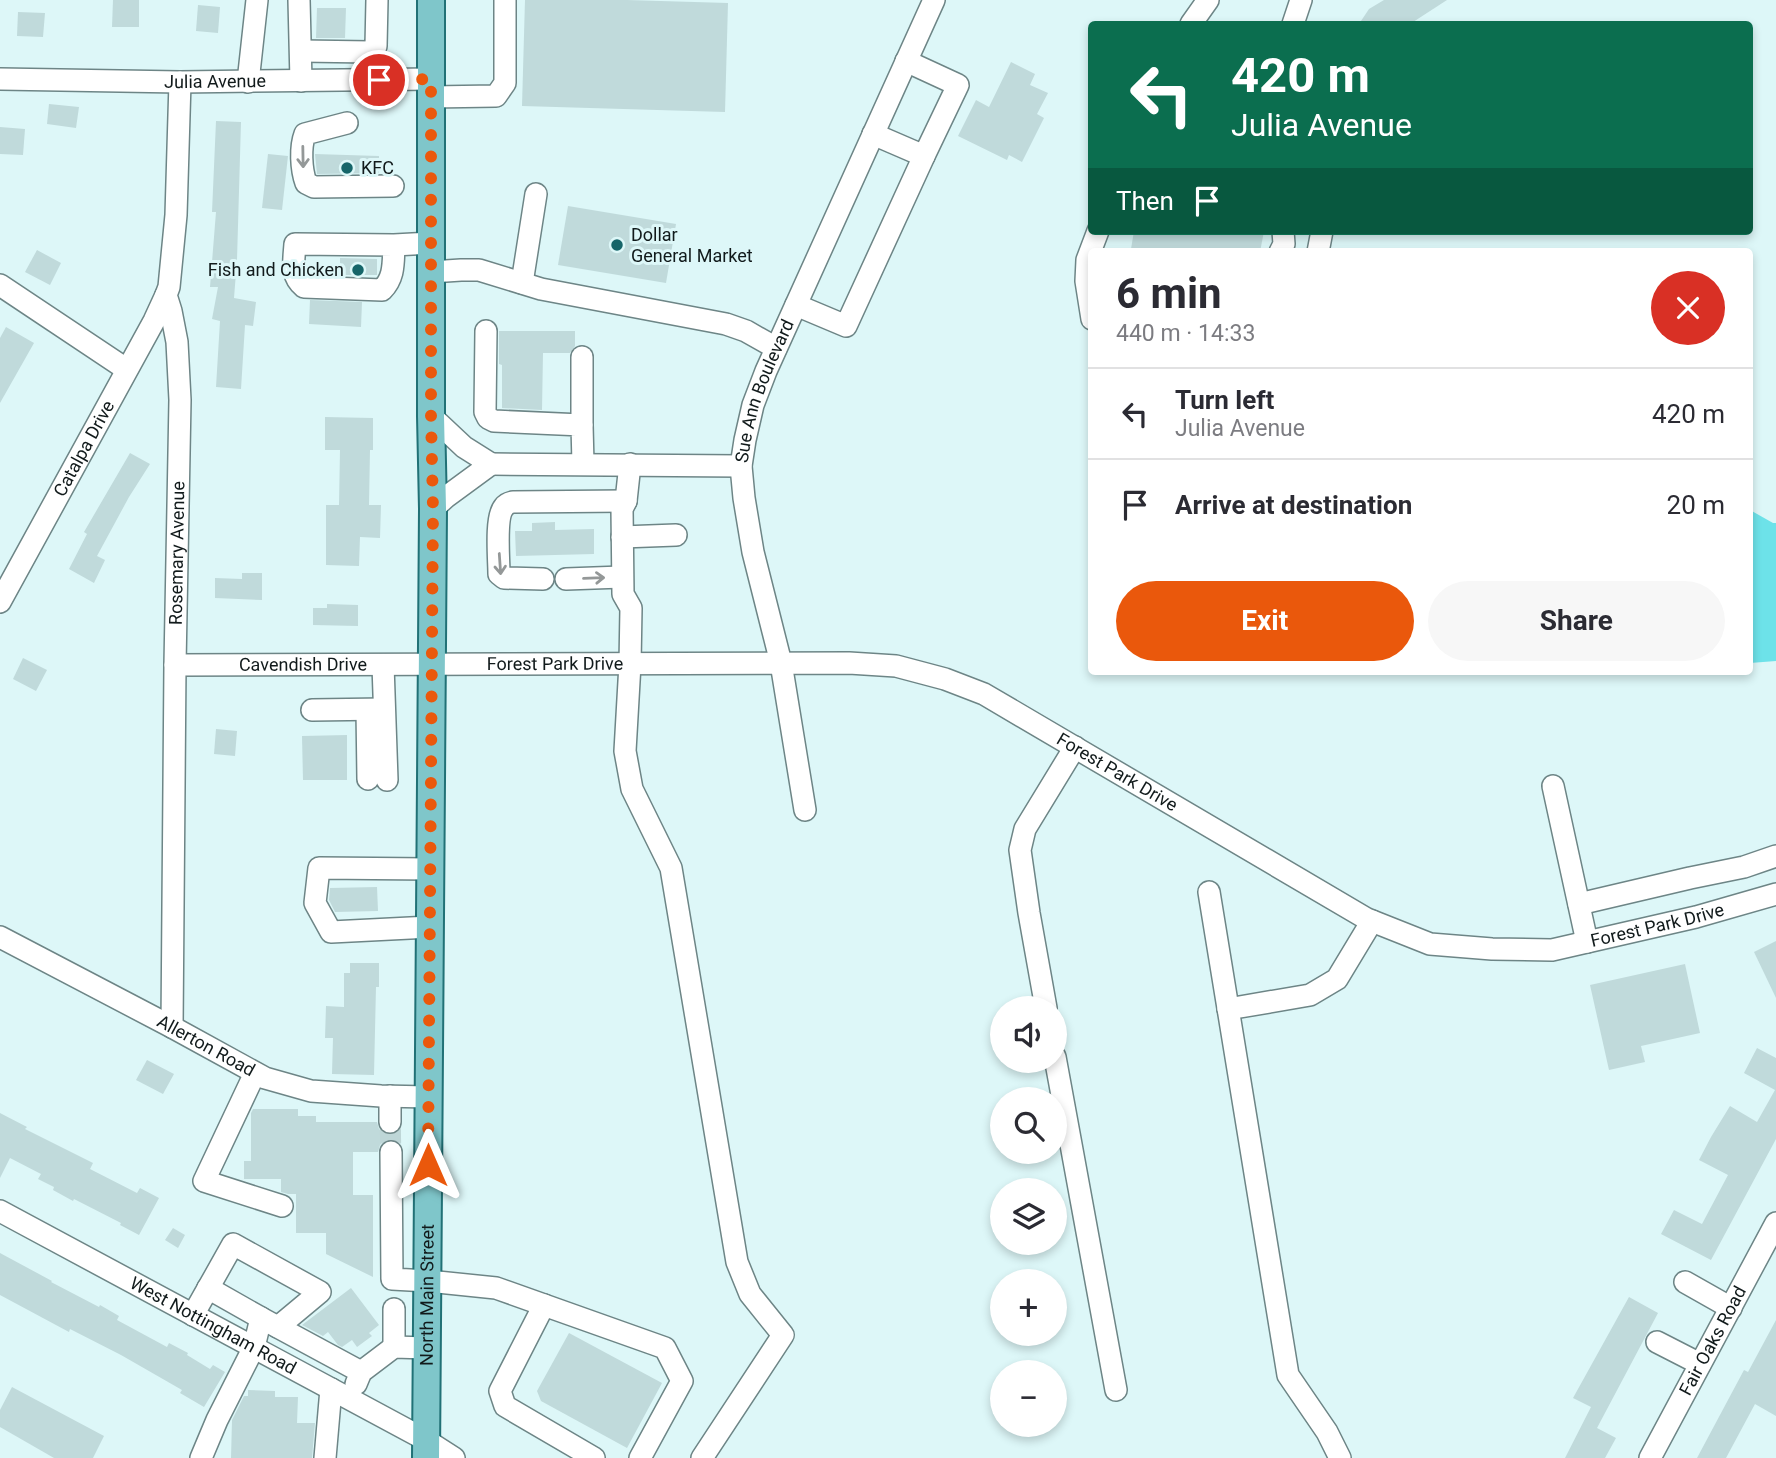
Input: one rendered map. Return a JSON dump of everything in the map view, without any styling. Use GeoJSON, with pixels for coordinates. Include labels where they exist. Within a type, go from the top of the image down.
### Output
{"type":"FeatureCollection","features":[{"type":"Feature","properties":{"kind":"main road","name":"North Main Street"},"geometry":{"type":"LineString","coordinates":[[426,1449],[433,509],[431,0]]}},
{"type":"Feature","properties":{"kind":"street"},"geometry":{"type":"LineString","coordinates":[[248,82],[257,0]]}},
{"type":"Feature","properties":{"kind":"street"},"geometry":{"type":"LineString","coordinates":[[299,0],[301,81]]}},
{"type":"Feature","properties":{"kind":"street"},"geometry":{"type":"LineString","coordinates":[[301,51],[374,50],[376,0]]}},
{"type":"Feature","properties":{"kind":"street","name":"Julia Avenue"},"geometry":{"type":"LineString","coordinates":[[0,79],[301,81],[431,88],[496,96],[505,83],[505,0]]}},
{"type":"Feature","properties":{"kind":"street","name":"Sue Ann Boulevard"},"geometry":{"type":"LineString","coordinates":[[805,810],[781,663],[753,552],[744,498],[741,466],[745,440],[753,405],[776,348],[934,0]]}},
{"type":"Feature","properties":{"kind":"street"},"geometry":{"type":"LineString","coordinates":[[1193,21],[1208,0]]}},
{"type":"Feature","properties":{"kind":"street"},"geometry":{"type":"LineString","coordinates":[[1294,21],[1301,0]]}},
{"type":"Feature","properties":{"kind":"street"},"geometry":{"type":"LineString","coordinates":[[796,305],[846,326],[958,85],[906,61]]}},
{"type":"Feature","properties":{"kind":"street","name":"Rosemary Avenue"},"geometry":{"type":"LineString","coordinates":[[172,1027],[180,400],[177,342],[166,295],[176,215],[180,82]]}},
{"type":"Feature","properties":{"kind":"street"},"geometry":{"type":"LineString","coordinates":[[347,122],[305,134],[303,174],[306,183],[314,187],[393,187]]}},
{"type":"Feature","properties":{"kind":"street"},"geometry":{"type":"LineString","coordinates":[[873,134],[924,156]]}},
{"type":"Feature","properties":{"kind":"street"},"geometry":{"type":"LineString","coordinates":[[522,284],[536,194]]}},
{"type":"Feature","properties":{"kind":"street"},"geometry":{"type":"LineString","coordinates":[[394,245],[390,283],[382,289],[304,287],[297,282],[293,271],[295,244],[431,243]]}},
{"type":"Feature","properties":{"kind":"street"},"geometry":{"type":"LineString","coordinates":[[431,272],[479,270],[541,289],[726,324],[747,331],[776,348]]}},
{"type":"Feature","properties":{"kind":"street"},"geometry":{"type":"LineString","coordinates":[[0,285],[126,369]]}},
{"type":"Feature","properties":{"kind":"street","name":"Catalpa Drive"},"geometry":{"type":"LineString","coordinates":[[0,602],[166,295]]}},
{"type":"Feature","properties":{"kind":"street"},"geometry":{"type":"LineString","coordinates":[[486,331],[485,412],[488,418],[494,421],[582,425]]}},
{"type":"Feature","properties":{"kind":"street"},"geometry":{"type":"LineString","coordinates":[[583,357],[583,464]]}},
{"type":"Feature","properties":{"kind":"street"},"geometry":{"type":"LineString","coordinates":[[431,416],[464,447],[491,464],[741,466]]}},
{"type":"Feature","properties":{"kind":"street"},"geometry":{"type":"LineString","coordinates":[[433,509],[491,464]]}},
{"type":"Feature","properties":{"kind":"street"},"geometry":{"type":"LineString","coordinates":[[630,464],[626,501],[622,509],[622,594],[631,608],[625,751],[632,789],[671,868],[737,1262],[750,1294],[783,1335],[702,1458]]}},
{"type":"Feature","properties":{"kind":"street"},"geometry":{"type":"LineString","coordinates":[[543,579],[504,578],[499,574],[499,518],[502,508],[513,502],[626,501]]}},
{"type":"Feature","properties":{"kind":"street"},"geometry":{"type":"LineString","coordinates":[[622,537],[676,535]]}},
{"type":"Feature","properties":{"kind":"street"},"geometry":{"type":"LineString","coordinates":[[565,579],[622,577]]}},
{"type":"Feature","properties":{"kind":"street","name":"Forest Park Drive"},"geometry":{"type":"LineString","coordinates":[[431,665],[849,663],[896,666],[945,679],[984,694],[1372,921],[1430,944],[1552,950],[1696,918],[1776,894]]}},
{"type":"Feature","properties":{"kind":"street","name":"Cavendish Drive"},"geometry":{"type":"LineString","coordinates":[[175,665],[431,665]]}},
{"type":"Feature","properties":{"kind":"street"},"geometry":{"type":"LineString","coordinates":[[378,780],[376,709],[383,665]]}},
{"type":"Feature","properties":{"kind":"street"},"geometry":{"type":"LineString","coordinates":[[312,710],[376,709]]}},
{"type":"Feature","properties":{"kind":"street"},"geometry":{"type":"LineString","coordinates":[[1044,996],[1020,850],[1026,829],[1075,747]]}},
{"type":"Feature","properties":{"kind":"street"},"geometry":{"type":"LineString","coordinates":[[1553,786],[1587,942]]}},
{"type":"Feature","properties":{"kind":"street"},"geometry":{"type":"LineString","coordinates":[[1579,904],[1744,867],[1776,856]]}},
{"type":"Feature","properties":{"kind":"street"},"geometry":{"type":"LineString","coordinates":[[429,927],[331,932],[315,903],[319,868],[430,869]]}},
{"type":"Feature","properties":{"kind":"street"},"geometry":{"type":"LineString","coordinates":[[1209,892],[1288,1375],[1327,1432],[1340,1458]]}},
{"type":"Feature","properties":{"kind":"street"},"geometry":{"type":"LineString","coordinates":[[1228,1009],[1310,995],[1337,979],[1372,921]]}},
{"type":"Feature","properties":{"kind":"street","name":"Allerton Road"},"geometry":{"type":"LineString","coordinates":[[0,937],[265,1078],[311,1091],[429,1097]]}},
{"type":"Feature","properties":{"kind":"street"},"geometry":{"type":"LineString","coordinates":[[255,1073],[204,1181],[282,1206]]}},
{"type":"Feature","properties":{"kind":"street"},"geometry":{"type":"LineString","coordinates":[[1058,1073],[1116,1390]]}},
{"type":"Feature","properties":{"kind":"street"},"geometry":{"type":"LineString","coordinates":[[390,1096],[390,1122]]}},
{"type":"Feature","properties":{"kind":"street"},"geometry":{"type":"LineString","coordinates":[[428,1165],[391,1158],[392,1279],[428,1280],[496,1288],[665,1348],[682,1381],[640,1458]]}},
{"type":"Feature","properties":{"kind":"street","name":"West Nottingham Road"},"geometry":{"type":"LineString","coordinates":[[0,1211],[350,1399],[426,1449],[454,1458]]}},
{"type":"Feature","properties":{"kind":"street"},"geometry":{"type":"LineString","coordinates":[[391,1215],[428,1215]]}},
{"type":"Feature","properties":{"kind":"street","name":"Fair Oaks Road"},"geometry":{"type":"LineString","coordinates":[[1650,1458],[1776,1223]]}},
{"type":"Feature","properties":{"kind":"street"},"geometry":{"type":"LineString","coordinates":[[193,1315],[233,1244],[320,1292],[270,1322],[217,1420],[201,1458]]}},
{"type":"Feature","properties":{"kind":"street"},"geometry":{"type":"LineString","coordinates":[[1685,1282],[1731,1308]]}},
{"type":"Feature","properties":{"kind":"street"},"geometry":{"type":"LineString","coordinates":[[208,1288],[361,1372]]}},
{"type":"Feature","properties":{"kind":"street"},"geometry":{"type":"LineString","coordinates":[[544,1306],[500,1391],[505,1406],[594,1458]]}},
{"type":"Feature","properties":{"kind":"street"},"geometry":{"type":"LineString","coordinates":[[394,1308],[394,1347]]}},
{"type":"Feature","properties":{"kind":"street"},"geometry":{"type":"LineString","coordinates":[[1657,1342],[1700,1364]]}},
{"type":"Feature","properties":{"kind":"street"},"geometry":{"type":"LineString","coordinates":[[350,1399],[361,1372],[394,1347],[428,1348]]}},
{"type":"Feature","properties":{"kind":"street"},"geometry":{"type":"LineString","coordinates":[[325,1458],[331,1389]]}},
{"type":"Feature","properties":{"kind":"water"},"geometry":{"type":"Polygon","coordinates":[[[1753,512],[1776,523],[1776,661],[1753,663],[1753,512]]]}},
{"type":"Feature","properties":{"kind":"building"},"geometry":{"type":"Polygon","coordinates":[[[113,0],[139,0],[139,27],[112,27],[113,0]]]}},
{"type":"Feature","properties":{"kind":"building"},"geometry":{"type":"Polygon","coordinates":[[[525,0],[728,3],[725,112],[522,106],[525,0]]]}},
{"type":"Feature","properties":{"kind":"building"},"geometry":{"type":"Polygon","coordinates":[[[1384,0],[1447,0],[1415,21],[1361,21],[1369,9],[1384,0]]]}},
{"type":"Feature","properties":{"kind":"building"},"geometry":{"type":"Polygon","coordinates":[[[198,5],[220,7],[218,33],[196,31],[198,5]]]}},
{"type":"Feature","properties":{"kind":"building"},"geometry":{"type":"Polygon","coordinates":[[[317,8],[346,8],[345,38],[316,38],[317,8]]]}},
{"type":"Feature","properties":{"kind":"building"},"geometry":{"type":"Polygon","coordinates":[[[18,12],[45,13],[43,37],[17,36],[18,12]]]}},
{"type":"Feature","properties":{"kind":"building"},"geometry":{"type":"Polygon","coordinates":[[[1011,62],[1035,74],[1030,85],[1048,93],[1037,114],[1044,118],[1022,162],[1009,155],[1007,160],[958,136],[976,100],[989,107],[1011,62]]]}},
{"type":"Feature","properties":{"kind":"building"},"geometry":{"type":"Polygon","coordinates":[[[49,104],[79,107],[76,128],[47,124],[49,104]]]}},
{"type":"Feature","properties":{"kind":"building"},"geometry":{"type":"Polygon","coordinates":[[[216,121],[241,122],[234,298],[256,302],[253,326],[245,325],[241,389],[216,387],[220,321],[212,319],[218,287],[210,287],[216,212],[212,212],[216,121]]]}},
{"type":"Feature","properties":{"kind":"building"},"geometry":{"type":"Polygon","coordinates":[[[0,127],[25,129],[23,155],[0,154],[0,127]]]}},
{"type":"Feature","properties":{"kind":"building"},"geometry":{"type":"Polygon","coordinates":[[[268,154],[288,156],[282,210],[262,208],[268,154]]]}},
{"type":"Feature","properties":{"kind":"building","name":"KFC"},"geometry":{"type":"Polygon","coordinates":[[[315,154],[379,156],[379,173],[317,174],[315,154]]]}},
{"type":"Feature","properties":{"kind":"building","name":"Dollar General Market"},"geometry":{"type":"Polygon","coordinates":[[[568,206],[676,224],[666,283],[558,265],[568,206]]]}},
{"type":"Feature","properties":{"kind":"building"},"geometry":{"type":"Polygon","coordinates":[[[1133,235],[1263,235],[1261,248],[1131,248],[1133,235]]]}},
{"type":"Feature","properties":{"kind":"building"},"geometry":{"type":"Polygon","coordinates":[[[37,250],[61,263],[50,285],[25,272],[37,250]]]}},
{"type":"Feature","properties":{"kind":"building","name":"Fish and Chicken"},"geometry":{"type":"Polygon","coordinates":[[[340,258],[377,259],[377,275],[340,275],[340,258]]]}},
{"type":"Feature","properties":{"kind":"building"},"geometry":{"type":"Polygon","coordinates":[[[310,300],[362,302],[361,327],[309,324],[310,300]]]}},
{"type":"Feature","properties":{"kind":"building"},"geometry":{"type":"Polygon","coordinates":[[[6,327],[34,343],[0,403],[0,338],[6,327]]]}},
{"type":"Feature","properties":{"kind":"building"},"geometry":{"type":"Polygon","coordinates":[[[499,331],[575,331],[575,346],[570,353],[543,353],[542,410],[502,408],[499,331]]]}},
{"type":"Feature","properties":{"kind":"building"},"geometry":{"type":"Polygon","coordinates":[[[325,417],[373,418],[369,505],[381,505],[380,538],[360,537],[359,566],[326,565],[326,505],[339,505],[340,450],[325,450],[325,417]]]}},
{"type":"Feature","properties":{"kind":"building"},"geometry":{"type":"Polygon","coordinates":[[[130,453],[150,464],[97,556],[105,560],[94,583],[69,569],[87,534],[84,532],[130,453]]]}},
{"type":"Feature","properties":{"kind":"building"},"geometry":{"type":"Polygon","coordinates":[[[555,522],[555,530],[594,529],[594,554],[516,556],[515,531],[532,531],[532,523],[555,522]]]}},
{"type":"Feature","properties":{"kind":"building"},"geometry":{"type":"Polygon","coordinates":[[[242,573],[262,573],[262,600],[215,598],[215,578],[242,579],[242,573]]]}},
{"type":"Feature","properties":{"kind":"building"},"geometry":{"type":"Polygon","coordinates":[[[327,604],[358,605],[358,626],[313,625],[313,608],[327,608],[327,604]]]}},
{"type":"Feature","properties":{"kind":"building"},"geometry":{"type":"Polygon","coordinates":[[[23,658],[47,670],[36,691],[13,679],[23,658]]]}},
{"type":"Feature","properties":{"kind":"building"},"geometry":{"type":"Polygon","coordinates":[[[216,729],[237,731],[235,756],[214,754],[216,729]]]}},
{"type":"Feature","properties":{"kind":"building"},"geometry":{"type":"Polygon","coordinates":[[[347,735],[347,780],[303,780],[302,736],[347,735]]]}},
{"type":"Feature","properties":{"kind":"building"},"geometry":{"type":"Polygon","coordinates":[[[377,887],[378,911],[335,912],[329,900],[330,888],[377,887]]]}},
{"type":"Feature","properties":{"kind":"building"},"geometry":{"type":"Polygon","coordinates":[[[1776,941],[1776,998],[1754,952],[1776,941]]]}},
{"type":"Feature","properties":{"kind":"building"},"geometry":{"type":"Polygon","coordinates":[[[350,963],[379,963],[374,1075],[332,1074],[333,1038],[325,1038],[326,1006],[344,1007],[344,973],[350,973],[350,963]]]}},
{"type":"Feature","properties":{"kind":"building"},"geometry":{"type":"Polygon","coordinates":[[[1685,964],[1700,1033],[1641,1046],[1645,1062],[1609,1070],[1590,985],[1685,964]]]}},
{"type":"Feature","properties":{"kind":"building"},"geometry":{"type":"Polygon","coordinates":[[[1757,1048],[1776,1058],[1776,1139],[1711,1260],[1661,1234],[1674,1210],[1702,1224],[1728,1175],[1699,1160],[1711,1137],[1730,1106],[1757,1122],[1775,1090],[1744,1073],[1757,1048]]]}},
{"type":"Feature","properties":{"kind":"building"},"geometry":{"type":"Polygon","coordinates":[[[147,1060],[174,1074],[163,1094],[136,1080],[147,1060]]]}},
{"type":"Feature","properties":{"kind":"building"},"geometry":{"type":"Polygon","coordinates":[[[253,1109],[298,1109],[298,1116],[316,1116],[316,1122],[377,1122],[379,1129],[389,1135],[396,1134],[401,1129],[401,1144],[390,1139],[380,1145],[378,1152],[353,1152],[353,1195],[373,1195],[373,1277],[326,1254],[326,1233],[296,1233],[296,1194],[281,1192],[281,1179],[244,1179],[244,1161],[251,1161],[253,1109]]]}},
{"type":"Feature","properties":{"kind":"building"},"geometry":{"type":"Polygon","coordinates":[[[0,1113],[27,1127],[25,1129],[93,1163],[90,1169],[137,1193],[140,1188],[159,1198],[139,1235],[120,1225],[121,1223],[53,1190],[54,1187],[38,1179],[41,1174],[10,1158],[0,1178],[0,1113]]]}},
{"type":"Feature","properties":{"kind":"building"},"geometry":{"type":"Polygon","coordinates":[[[173,1228],[185,1235],[178,1248],[165,1240],[173,1228]]]}},
{"type":"Feature","properties":{"kind":"building"},"geometry":{"type":"Polygon","coordinates":[[[0,1253],[99,1307],[100,1305],[119,1316],[117,1320],[167,1347],[169,1343],[210,1369],[213,1365],[225,1372],[204,1407],[180,1393],[182,1390],[121,1355],[70,1329],[69,1332],[0,1295],[0,1253]]]}},
{"type":"Feature","properties":{"kind":"building"},"geometry":{"type":"Polygon","coordinates":[[[351,1288],[379,1325],[369,1333],[372,1336],[357,1347],[352,1340],[342,1347],[328,1332],[323,1336],[302,1325],[351,1288]]]}},
{"type":"Feature","properties":{"kind":"building"},"geometry":{"type":"Polygon","coordinates":[[[1629,1297],[1658,1313],[1597,1428],[1616,1438],[1605,1458],[1565,1458],[1591,1407],[1573,1398],[1629,1297]]]}},
{"type":"Feature","properties":{"kind":"building"},"geometry":{"type":"Polygon","coordinates":[[[1776,1320],[1776,1416],[1755,1404],[1726,1458],[1697,1458],[1744,1370],[1748,1372],[1776,1320]]]}},
{"type":"Feature","properties":{"kind":"building"},"geometry":{"type":"Polygon","coordinates":[[[569,1333],[662,1383],[627,1448],[541,1401],[537,1391],[569,1333]]]}},
{"type":"Feature","properties":{"kind":"building"},"geometry":{"type":"Polygon","coordinates":[[[12,1387],[104,1436],[93,1458],[54,1458],[0,1427],[0,1410],[12,1387]]]}},
{"type":"Feature","properties":{"kind":"building"},"geometry":{"type":"Polygon","coordinates":[[[248,1390],[275,1391],[275,1397],[298,1397],[297,1423],[315,1423],[312,1458],[231,1458],[232,1420],[244,1396],[248,1396],[248,1390]]]}},
{"type":"Feature","properties":{"kind":"tunnel"},"geometry":{"type":"LineString","coordinates":[[390,1122],[391,1152]]}},
{"type":"Feature","properties":{"kind":"place","name":"KFC"},"geometry":{"type":"Point","coordinates":[347,168]}},
{"type":"Feature","properties":{"kind":"place","name":"Dollar General Market"},"geometry":{"type":"Point","coordinates":[617,245]}},
{"type":"Feature","properties":{"kind":"place","name":"Fish and Chicken"},"geometry":{"type":"Point","coordinates":[358,270]}},
{"type":"Feature","properties":{"kind":"route"},"geometry":{"type":"LineString","coordinates":[[379,80],[431,79],[433,509],[428,1165]]}}]}
